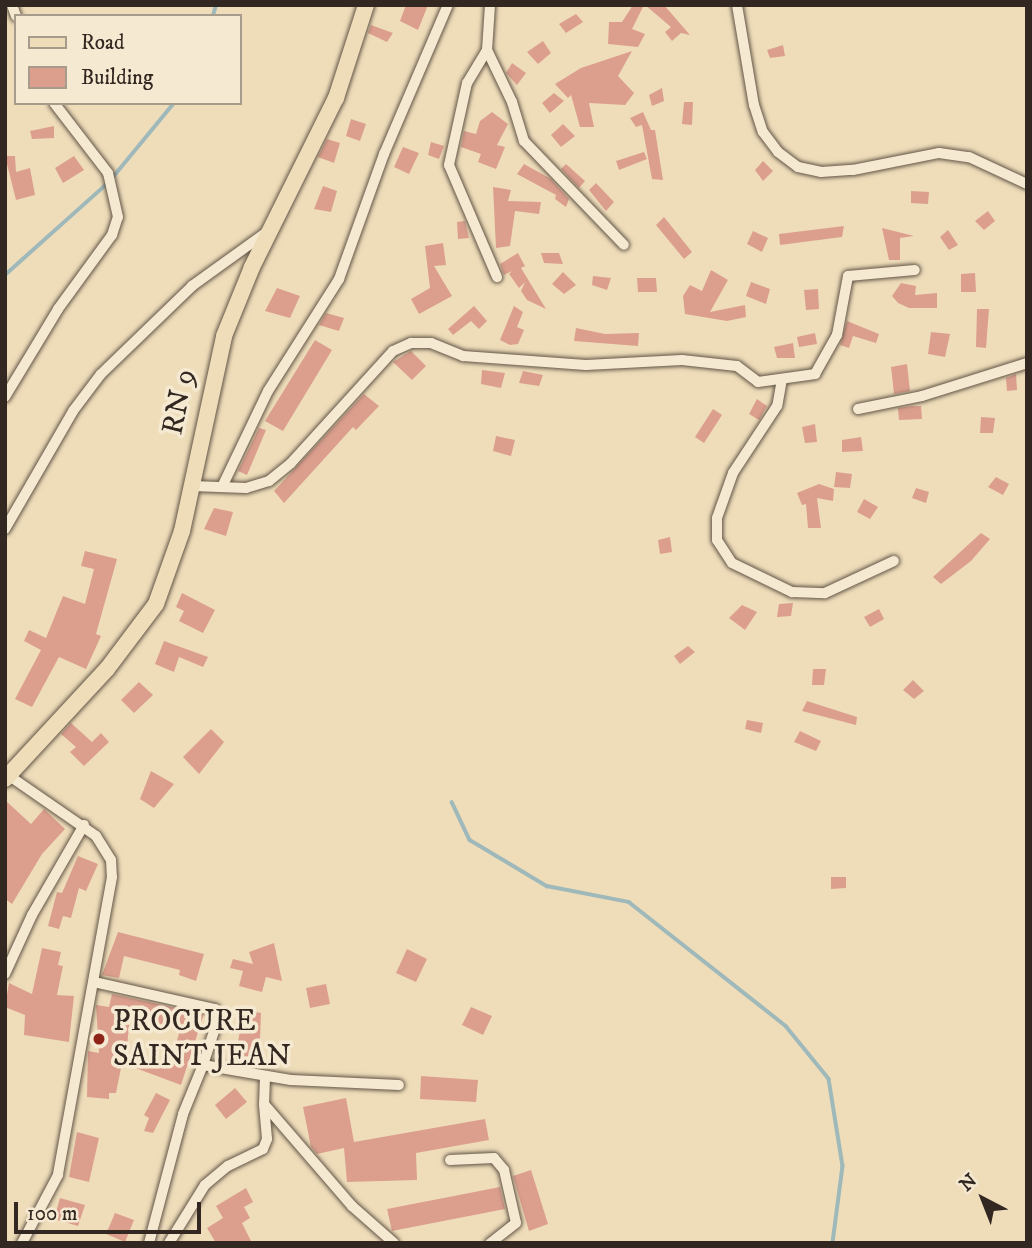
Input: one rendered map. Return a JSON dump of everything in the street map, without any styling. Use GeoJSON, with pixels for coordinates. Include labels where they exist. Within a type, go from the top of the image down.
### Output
{"type":"FeatureCollection","features":[{"type":"Feature","properties":{"kind":"main road","name":"RN 9"},"geometry":{"type":"LineString","coordinates":[[7,777],[107,669],[156,604],[176,552],[224,336],[271,229],[336,98],[366,5]]}},
{"type":"Feature","properties":{"kind":"street"},"geometry":{"type":"LineString","coordinates":[[222,487],[268,391],[339,279],[384,154],[448,5]]}},
{"type":"Feature","properties":{"kind":"street"},"geometry":{"type":"LineString","coordinates":[[490,5],[486,50],[467,83],[449,165],[497,277]]}},
{"type":"Feature","properties":{"kind":"street"},"geometry":{"type":"LineString","coordinates":[[737,5],[754,105],[763,132],[778,152],[798,167],[821,172],[853,170],[939,153],[969,157],[1027,184]]}},
{"type":"Feature","properties":{"kind":"street"},"geometry":{"type":"LineString","coordinates":[[486,50],[502,77],[524,141],[624,245]]}},
{"type":"Feature","properties":{"kind":"street"},"geometry":{"type":"LineString","coordinates":[[5,397],[58,309],[106,245],[118,217],[108,173],[56,105]]}},
{"type":"Feature","properties":{"kind":"street"},"geometry":{"type":"LineString","coordinates":[[5,529],[73,411],[101,374],[192,286],[271,229]]}},
{"type":"Feature","properties":{"kind":"street"},"geometry":{"type":"LineString","coordinates":[[192,486],[246,488],[269,481],[291,463],[393,351],[411,343],[431,343],[463,356],[586,365],[682,360],[737,366],[758,382],[782,379],[815,374],[836,335],[848,276],[915,271]]}},
{"type":"Feature","properties":{"kind":"street"},"geometry":{"type":"LineString","coordinates":[[858,409],[922,396],[1027,363]]}},
{"type":"Feature","properties":{"kind":"street"},"geometry":{"type":"LineString","coordinates":[[782,379],[777,406],[733,473],[717,518],[717,540],[733,563],[792,592],[825,593],[894,561]]}},
{"type":"Feature","properties":{"kind":"street"},"geometry":{"type":"LineString","coordinates":[[7,777],[84,825],[111,860],[94,982],[58,1175],[22,1243]]}},
{"type":"Feature","properties":{"kind":"street"},"geometry":{"type":"LineString","coordinates":[[5,974],[32,915],[84,825]]}},
{"type":"Feature","properties":{"kind":"street"},"geometry":{"type":"LineString","coordinates":[[94,982],[215,1009],[218,1019],[183,1114],[149,1243]]}},
{"type":"Feature","properties":{"kind":"street"},"geometry":{"type":"LineString","coordinates":[[203,1065],[265,1077],[399,1085]]}},
{"type":"Feature","properties":{"kind":"street"},"geometry":{"type":"LineString","coordinates":[[169,1243],[205,1185],[228,1166],[263,1149],[267,1139],[265,1077]]}},
{"type":"Feature","properties":{"kind":"street"},"geometry":{"type":"LineString","coordinates":[[264,1104],[352,1206],[394,1243]]}},
{"type":"Feature","properties":{"kind":"street"},"geometry":{"type":"LineString","coordinates":[[450,1160],[494,1158],[504,1170],[516,1223],[490,1243]]}},
{"type":"Feature","properties":{"kind":"building"},"geometry":{"type":"Polygon","coordinates":[[[406,5],[428,5],[418,30],[400,21],[406,5]]]}},
{"type":"Feature","properties":{"kind":"building"},"geometry":{"type":"Polygon","coordinates":[[[633,5],[644,5],[632,29],[645,34],[638,47],[608,44],[609,22],[622,22],[633,5]]]}},
{"type":"Feature","properties":{"kind":"building"},"geometry":{"type":"Polygon","coordinates":[[[645,5],[664,5],[690,35],[681,33],[672,41],[665,32],[671,27],[645,5]]]}},
{"type":"Feature","properties":{"kind":"building"},"geometry":{"type":"Polygon","coordinates":[[[576,14],[583,22],[566,33],[559,24],[576,14]]]}},
{"type":"Feature","properties":{"kind":"building"},"geometry":{"type":"Polygon","coordinates":[[[371,25],[393,33],[387,42],[368,33],[371,25]]]}},
{"type":"Feature","properties":{"kind":"building"},"geometry":{"type":"Polygon","coordinates":[[[543,41],[551,53],[538,64],[527,52],[543,41]]]}},
{"type":"Feature","properties":{"kind":"building"},"geometry":{"type":"Polygon","coordinates":[[[783,45],[785,56],[770,58],[767,50],[783,45]]]}},
{"type":"Feature","properties":{"kind":"building"},"geometry":{"type":"Polygon","coordinates":[[[632,51],[618,76],[634,93],[625,105],[589,103],[594,127],[580,127],[571,95],[568,98],[555,84],[581,68],[632,51]]]}},
{"type":"Feature","properties":{"kind":"building"},"geometry":{"type":"Polygon","coordinates":[[[512,63],[526,73],[517,85],[506,73],[512,63]]]}},
{"type":"Feature","properties":{"kind":"building"},"geometry":{"type":"Polygon","coordinates":[[[662,88],[664,101],[652,106],[649,95],[662,88]]]}},
{"type":"Feature","properties":{"kind":"building"},"geometry":{"type":"Polygon","coordinates":[[[554,93],[564,101],[550,113],[542,103],[554,93]]]}},
{"type":"Feature","properties":{"kind":"building"},"geometry":{"type":"Polygon","coordinates":[[[684,102],[693,102],[692,125],[682,124],[684,102]]]}},
{"type":"Feature","properties":{"kind":"building"},"geometry":{"type":"Polygon","coordinates":[[[492,112],[508,124],[497,145],[505,147],[496,169],[478,162],[481,154],[461,147],[464,131],[476,134],[480,121],[492,112]]]}},
{"type":"Feature","properties":{"kind":"building"},"geometry":{"type":"Polygon","coordinates":[[[643,112],[651,130],[655,130],[663,180],[652,179],[642,125],[636,127],[630,118],[643,112]]]}},
{"type":"Feature","properties":{"kind":"building"},"geometry":{"type":"Polygon","coordinates":[[[351,119],[366,124],[360,141],[346,136],[351,119]]]}},
{"type":"Feature","properties":{"kind":"building"},"geometry":{"type":"Polygon","coordinates":[[[563,124],[575,136],[561,147],[551,135],[563,124]]]}},
{"type":"Feature","properties":{"kind":"building"},"geometry":{"type":"Polygon","coordinates":[[[54,126],[54,138],[32,139],[30,131],[54,126]]]}},
{"type":"Feature","properties":{"kind":"building"},"geometry":{"type":"Polygon","coordinates":[[[327,139],[340,143],[334,163],[318,157],[327,139]]]}},
{"type":"Feature","properties":{"kind":"building"},"geometry":{"type":"Polygon","coordinates":[[[431,142],[444,146],[439,159],[428,155],[431,142]]]}},
{"type":"Feature","properties":{"kind":"building"},"geometry":{"type":"Polygon","coordinates":[[[403,147],[419,153],[409,174],[394,167],[403,147]]]}},
{"type":"Feature","properties":{"kind":"building"},"geometry":{"type":"Polygon","coordinates":[[[644,152],[647,159],[619,170],[616,161],[644,152]]]}},
{"type":"Feature","properties":{"kind":"building"},"geometry":{"type":"Polygon","coordinates":[[[5,156],[15,156],[16,172],[30,168],[35,195],[16,200],[5,156]]]}},
{"type":"Feature","properties":{"kind":"building"},"geometry":{"type":"Polygon","coordinates":[[[74,156],[84,170],[63,183],[55,168],[74,156]]]}},
{"type":"Feature","properties":{"kind":"building"},"geometry":{"type":"Polygon","coordinates":[[[763,161],[773,171],[763,181],[755,170],[763,161]]]}},
{"type":"Feature","properties":{"kind":"building"},"geometry":{"type":"Polygon","coordinates":[[[524,164],[551,179],[569,199],[566,207],[555,199],[556,195],[517,174],[524,164]]]}},
{"type":"Feature","properties":{"kind":"building"},"geometry":{"type":"Polygon","coordinates":[[[566,164],[585,181],[579,188],[561,169],[566,164]]]}},
{"type":"Feature","properties":{"kind":"building"},"geometry":{"type":"Polygon","coordinates":[[[596,183],[614,202],[606,211],[589,190],[596,183]]]}},
{"type":"Feature","properties":{"kind":"building"},"geometry":{"type":"Polygon","coordinates":[[[323,186],[337,191],[331,212],[314,209],[323,186]]]}},
{"type":"Feature","properties":{"kind":"building"},"geometry":{"type":"Polygon","coordinates":[[[493,187],[511,190],[508,201],[541,202],[539,214],[515,211],[510,246],[496,248],[493,187]]]}},
{"type":"Feature","properties":{"kind":"building"},"geometry":{"type":"Polygon","coordinates":[[[911,191],[929,192],[928,204],[911,203],[911,191]]]}},
{"type":"Feature","properties":{"kind":"building"},"geometry":{"type":"Polygon","coordinates":[[[988,211],[995,221],[984,230],[975,221],[988,211]]]}},
{"type":"Feature","properties":{"kind":"building"},"geometry":{"type":"Polygon","coordinates":[[[664,217],[692,252],[684,259],[656,225],[664,217]]]}},
{"type":"Feature","properties":{"kind":"building"},"geometry":{"type":"Polygon","coordinates":[[[465,221],[469,238],[458,239],[457,222],[465,221]]]}},
{"type":"Feature","properties":{"kind":"building"},"geometry":{"type":"Polygon","coordinates":[[[844,226],[842,237],[780,245],[779,234],[844,226]]]}},
{"type":"Feature","properties":{"kind":"building"},"geometry":{"type":"Polygon","coordinates":[[[882,228],[914,236],[900,238],[900,260],[889,260],[882,228]]]}},
{"type":"Feature","properties":{"kind":"building"},"geometry":{"type":"Polygon","coordinates":[[[948,230],[958,245],[949,250],[940,237],[948,230]]]}},
{"type":"Feature","properties":{"kind":"building"},"geometry":{"type":"Polygon","coordinates":[[[753,231],[768,238],[762,252],[747,244],[753,231]]]}},
{"type":"Feature","properties":{"kind":"building"},"geometry":{"type":"Polygon","coordinates":[[[443,243],[446,265],[434,266],[452,296],[419,314],[411,299],[430,288],[425,246],[443,243]]]}},
{"type":"Feature","properties":{"kind":"building"},"geometry":{"type":"Polygon","coordinates":[[[518,253],[525,266],[521,268],[546,309],[527,300],[521,291],[525,282],[519,288],[509,274],[512,271],[504,275],[500,264],[518,253]]]}},
{"type":"Feature","properties":{"kind":"building"},"geometry":{"type":"Polygon","coordinates":[[[541,253],[559,253],[563,264],[544,263],[541,253]]]}},
{"type":"Feature","properties":{"kind":"building"},"geometry":{"type":"Polygon","coordinates":[[[711,270],[728,280],[710,312],[745,305],[746,317],[727,321],[685,314],[683,296],[690,285],[702,291],[711,270]]]}},
{"type":"Feature","properties":{"kind":"building"},"geometry":{"type":"Polygon","coordinates":[[[563,272],[576,285],[564,294],[552,284],[563,272]]]}},
{"type":"Feature","properties":{"kind":"building"},"geometry":{"type":"Polygon","coordinates":[[[975,273],[976,292],[961,292],[961,274],[975,273]]]}},
{"type":"Feature","properties":{"kind":"building"},"geometry":{"type":"Polygon","coordinates":[[[593,276],[611,278],[607,290],[592,285],[593,276]]]}},
{"type":"Feature","properties":{"kind":"building"},"geometry":{"type":"Polygon","coordinates":[[[637,278],[656,278],[657,292],[638,292],[637,278]]]}},
{"type":"Feature","properties":{"kind":"building"},"geometry":{"type":"Polygon","coordinates":[[[751,282],[770,289],[766,304],[746,296],[751,282]]]}},
{"type":"Feature","properties":{"kind":"building"},"geometry":{"type":"Polygon","coordinates":[[[901,283],[916,286],[915,295],[937,293],[937,308],[909,308],[898,303],[892,296],[901,283]]]}},
{"type":"Feature","properties":{"kind":"building"},"geometry":{"type":"Polygon","coordinates":[[[277,288],[300,296],[290,318],[265,311],[277,288]]]}},
{"type":"Feature","properties":{"kind":"building"},"geometry":{"type":"Polygon","coordinates":[[[818,289],[819,309],[806,310],[804,290],[818,289]]]}},
{"type":"Feature","properties":{"kind":"building"},"geometry":{"type":"Polygon","coordinates":[[[474,306],[487,321],[479,329],[471,321],[453,335],[448,329],[474,306]]]}},
{"type":"Feature","properties":{"kind":"building"},"geometry":{"type":"Polygon","coordinates":[[[514,306],[523,312],[517,327],[524,330],[518,344],[510,345],[500,340],[514,306]]]}},
{"type":"Feature","properties":{"kind":"building"},"geometry":{"type":"Polygon","coordinates":[[[977,309],[989,309],[986,348],[976,347],[977,309]]]}},
{"type":"Feature","properties":{"kind":"building"},"geometry":{"type":"Polygon","coordinates":[[[326,313],[344,318],[339,331],[319,325],[326,313]]]}},
{"type":"Feature","properties":{"kind":"building"},"geometry":{"type":"Polygon","coordinates":[[[847,321],[879,334],[876,343],[853,336],[849,348],[840,345],[847,321]]]}},
{"type":"Feature","properties":{"kind":"building"},"geometry":{"type":"Polygon","coordinates":[[[576,328],[605,334],[639,333],[638,346],[574,341],[576,328]]]}},
{"type":"Feature","properties":{"kind":"building"},"geometry":{"type":"Polygon","coordinates":[[[931,332],[950,334],[945,357],[928,354],[931,332]]]}},
{"type":"Feature","properties":{"kind":"building"},"geometry":{"type":"Polygon","coordinates":[[[815,333],[817,344],[799,347],[797,337],[815,333]]]}},
{"type":"Feature","properties":{"kind":"building"},"geometry":{"type":"Polygon","coordinates":[[[315,340],[332,350],[283,431],[265,421],[315,340]]]}},
{"type":"Feature","properties":{"kind":"building"},"geometry":{"type":"Polygon","coordinates":[[[793,343],[795,358],[777,358],[774,347],[793,343]]]}},
{"type":"Feature","properties":{"kind":"building"},"geometry":{"type":"Polygon","coordinates":[[[411,351],[426,366],[412,380],[393,362],[411,351]]]}},
{"type":"Feature","properties":{"kind":"building"},"geometry":{"type":"Polygon","coordinates":[[[907,364],[910,391],[894,394],[891,367],[907,364]]]}},
{"type":"Feature","properties":{"kind":"building"},"geometry":{"type":"Polygon","coordinates":[[[482,370],[505,373],[501,388],[481,384],[482,370]]]}},
{"type":"Feature","properties":{"kind":"building"},"geometry":{"type":"Polygon","coordinates":[[[523,371],[543,375],[539,386],[519,383],[523,371]]]}},
{"type":"Feature","properties":{"kind":"building"},"geometry":{"type":"Polygon","coordinates":[[[1016,374],[1017,390],[1007,391],[1006,378],[1016,374]]]}},
{"type":"Feature","properties":{"kind":"building"},"geometry":{"type":"Polygon","coordinates":[[[364,394],[379,406],[356,430],[353,427],[284,503],[274,491],[364,394]]]}},
{"type":"Feature","properties":{"kind":"building"},"geometry":{"type":"Polygon","coordinates":[[[757,399],[767,406],[759,420],[749,414],[757,399]]]}},
{"type":"Feature","properties":{"kind":"building"},"geometry":{"type":"Polygon","coordinates":[[[921,406],[922,419],[899,420],[898,408],[921,406]]]}},
{"type":"Feature","properties":{"kind":"building"},"geometry":{"type":"Polygon","coordinates":[[[713,409],[722,415],[704,443],[695,437],[713,409]]]}},
{"type":"Feature","properties":{"kind":"building"},"geometry":{"type":"Polygon","coordinates":[[[981,417],[995,418],[993,433],[980,433],[981,417]]]}},
{"type":"Feature","properties":{"kind":"building"},"geometry":{"type":"Polygon","coordinates":[[[815,424],[817,442],[805,443],[802,427],[815,424]]]}},
{"type":"Feature","properties":{"kind":"building"},"geometry":{"type":"Polygon","coordinates":[[[259,428],[266,430],[247,475],[238,471],[259,428]]]}},
{"type":"Feature","properties":{"kind":"building"},"geometry":{"type":"Polygon","coordinates":[[[496,436],[515,440],[511,456],[493,451],[496,436]]]}},
{"type":"Feature","properties":{"kind":"building"},"geometry":{"type":"Polygon","coordinates":[[[861,437],[863,451],[842,452],[842,440],[861,437]]]}},
{"type":"Feature","properties":{"kind":"building"},"geometry":{"type":"Polygon","coordinates":[[[836,472],[852,474],[850,488],[834,487],[836,472]]]}},
{"type":"Feature","properties":{"kind":"building"},"geometry":{"type":"Polygon","coordinates":[[[996,477],[1009,484],[1003,495],[988,487],[996,477]]]}},
{"type":"Feature","properties":{"kind":"building"},"geometry":{"type":"Polygon","coordinates":[[[819,484],[834,489],[833,501],[817,498],[821,528],[808,528],[806,504],[802,505],[797,493],[819,484]]]}},
{"type":"Feature","properties":{"kind":"building"},"geometry":{"type":"Polygon","coordinates":[[[916,488],[929,492],[926,503],[912,498],[916,488]]]}},
{"type":"Feature","properties":{"kind":"building"},"geometry":{"type":"Polygon","coordinates":[[[864,499],[878,507],[870,519],[857,512],[864,499]]]}},
{"type":"Feature","properties":{"kind":"building"},"geometry":{"type":"Polygon","coordinates":[[[214,508],[233,512],[226,536],[204,529],[214,508]]]}},
{"type":"Feature","properties":{"kind":"building"},"geometry":{"type":"Polygon","coordinates":[[[981,533],[990,539],[971,561],[941,584],[933,577],[981,533]]]}},
{"type":"Feature","properties":{"kind":"building"},"geometry":{"type":"Polygon","coordinates":[[[670,537],[672,552],[660,554],[658,540],[670,537]]]}},
{"type":"Feature","properties":{"kind":"building"},"geometry":{"type":"Polygon","coordinates":[[[85,551],[117,559],[96,634],[101,636],[86,669],[59,657],[32,707],[15,699],[41,650],[24,641],[29,630],[46,638],[63,596],[85,604],[94,569],[81,566],[85,551]]]}},
{"type":"Feature","properties":{"kind":"building"},"geometry":{"type":"Polygon","coordinates":[[[182,593],[215,610],[203,633],[179,621],[184,611],[176,607],[182,593]]]}},
{"type":"Feature","properties":{"kind":"building"},"geometry":{"type":"Polygon","coordinates":[[[793,603],[791,616],[777,617],[779,604],[793,603]]]}},
{"type":"Feature","properties":{"kind":"building"},"geometry":{"type":"Polygon","coordinates":[[[742,605],[757,612],[745,630],[729,618],[742,605]]]}},
{"type":"Feature","properties":{"kind":"building"},"geometry":{"type":"Polygon","coordinates":[[[879,609],[884,619],[870,627],[864,617],[879,609]]]}},
{"type":"Feature","properties":{"kind":"building"},"geometry":{"type":"Polygon","coordinates":[[[164,641],[208,657],[203,667],[179,657],[174,672],[155,664],[164,641]]]}},
{"type":"Feature","properties":{"kind":"building"},"geometry":{"type":"Polygon","coordinates":[[[688,646],[695,652],[680,664],[674,656],[688,646]]]}},
{"type":"Feature","properties":{"kind":"building"},"geometry":{"type":"Polygon","coordinates":[[[813,669],[826,669],[824,685],[812,685],[813,669]]]}},
{"type":"Feature","properties":{"kind":"building"},"geometry":{"type":"Polygon","coordinates":[[[913,680],[924,691],[914,699],[903,690],[913,680]]]}},
{"type":"Feature","properties":{"kind":"building"},"geometry":{"type":"Polygon","coordinates":[[[139,682],[153,695],[134,713],[121,700],[139,682]]]}},
{"type":"Feature","properties":{"kind":"building"},"geometry":{"type":"Polygon","coordinates":[[[807,701],[857,717],[856,725],[802,711],[807,701]]]}},
{"type":"Feature","properties":{"kind":"building"},"geometry":{"type":"Polygon","coordinates":[[[747,720],[763,723],[761,733],[745,729],[747,720]]]}},
{"type":"Feature","properties":{"kind":"building"},"geometry":{"type":"Polygon","coordinates":[[[71,723],[92,742],[101,733],[109,742],[84,766],[70,752],[76,747],[61,734],[71,723]]]}},
{"type":"Feature","properties":{"kind":"building"},"geometry":{"type":"Polygon","coordinates":[[[211,729],[224,742],[199,774],[183,757],[211,729]]]}},
{"type":"Feature","properties":{"kind":"building"},"geometry":{"type":"Polygon","coordinates":[[[800,731],[821,741],[816,751],[794,742],[800,731]]]}},
{"type":"Feature","properties":{"kind":"building"},"geometry":{"type":"Polygon","coordinates":[[[151,771],[174,784],[154,808],[140,799],[151,771]]]}},
{"type":"Feature","properties":{"kind":"building"},"geometry":{"type":"Polygon","coordinates":[[[5,800],[31,824],[44,809],[65,829],[42,854],[12,904],[5,899],[5,800]]]}},
{"type":"Feature","properties":{"kind":"building"},"geometry":{"type":"Polygon","coordinates":[[[78,856],[98,864],[86,891],[79,888],[71,918],[63,916],[59,929],[48,926],[57,892],[62,893],[78,856]]]}},
{"type":"Feature","properties":{"kind":"building"},"geometry":{"type":"Polygon","coordinates":[[[831,877],[846,877],[846,888],[831,889],[831,877]]]}},
{"type":"Feature","properties":{"kind":"building"},"geometry":{"type":"Polygon","coordinates":[[[118,932],[204,954],[196,981],[179,975],[180,970],[124,956],[119,978],[102,975],[118,932]]]}},
{"type":"Feature","properties":{"kind":"building"},"geometry":{"type":"Polygon","coordinates":[[[274,943],[282,981],[266,977],[262,992],[239,986],[243,971],[230,968],[233,959],[253,964],[249,952],[274,943]]]}},
{"type":"Feature","properties":{"kind":"building"},"geometry":{"type":"Polygon","coordinates":[[[42,948],[61,952],[58,965],[63,966],[57,995],[74,996],[69,1042],[24,1035],[25,1015],[5,1007],[9,983],[32,994],[42,948]]]}},
{"type":"Feature","properties":{"kind":"building"},"geometry":{"type":"Polygon","coordinates":[[[407,949],[427,959],[416,982],[396,973],[407,949]]]}},
{"type":"Feature","properties":{"kind":"building"},"geometry":{"type":"Polygon","coordinates":[[[326,984],[330,1004],[310,1008],[306,988],[326,984]]]}},
{"type":"Feature","properties":{"kind":"building"},"geometry":{"type":"Polygon","coordinates":[[[112,994],[204,1014],[181,1085],[122,1063],[116,1093],[109,1093],[109,1099],[87,1097],[88,1051],[99,1053],[96,1005],[109,1007],[112,994]],[[130,1016],[126,1057],[170,1065],[180,1030],[130,1016]]]}},
{"type":"Feature","properties":{"kind":"building"},"geometry":{"type":"Polygon","coordinates":[[[471,1007],[492,1016],[483,1035],[462,1025],[471,1007]]]}},
{"type":"Feature","properties":{"kind":"building"},"geometry":{"type":"Polygon","coordinates":[[[244,1010],[261,1013],[259,1066],[234,1063],[244,1010]]]}},
{"type":"Feature","properties":{"kind":"building"},"geometry":{"type":"Polygon","coordinates":[[[421,1076],[478,1080],[476,1102],[420,1099],[421,1076]]]}},
{"type":"Feature","properties":{"kind":"building"},"geometry":{"type":"Polygon","coordinates":[[[235,1088],[247,1102],[226,1119],[215,1105],[235,1088]]]}},
{"type":"Feature","properties":{"kind":"building"},"geometry":{"type":"Polygon","coordinates":[[[156,1093],[170,1100],[153,1133],[144,1131],[149,1118],[144,1115],[156,1093]]]}},
{"type":"Feature","properties":{"kind":"building"},"geometry":{"type":"Polygon","coordinates":[[[346,1098],[354,1142],[485,1119],[489,1140],[416,1153],[417,1180],[347,1182],[344,1148],[317,1154],[311,1147],[303,1107],[346,1098]]]}},
{"type":"Feature","properties":{"kind":"building"},"geometry":{"type":"Polygon","coordinates":[[[77,1132],[99,1138],[89,1182],[69,1177],[77,1132]]]}},
{"type":"Feature","properties":{"kind":"building"},"geometry":{"type":"Polygon","coordinates":[[[531,1170],[548,1224],[529,1231],[513,1176],[531,1170]]]}},
{"type":"Feature","properties":{"kind":"building"},"geometry":{"type":"Polygon","coordinates":[[[500,1187],[505,1209],[392,1231],[387,1209],[500,1187]]]}},
{"type":"Feature","properties":{"kind":"building"},"geometry":{"type":"Polygon","coordinates":[[[246,1188],[253,1202],[244,1207],[250,1218],[242,1223],[252,1243],[216,1243],[207,1228],[223,1218],[216,1206],[246,1188]]]}},
{"type":"Feature","properties":{"kind":"building"},"geometry":{"type":"Polygon","coordinates":[[[60,1198],[85,1205],[78,1226],[54,1219],[60,1198]]]}},
{"type":"Feature","properties":{"kind":"building"},"geometry":{"type":"Polygon","coordinates":[[[115,1213],[134,1220],[125,1242],[106,1234],[115,1213]]]}},
{"type":"Feature","properties":{"kind":"waterway"},"geometry":{"type":"LineString","coordinates":[[214,14],[216,5]]}},
{"type":"Feature","properties":{"kind":"waterway"},"geometry":{"type":"LineString","coordinates":[[113,177],[172,105]]}},
{"type":"Feature","properties":{"kind":"waterway"},"geometry":{"type":"LineString","coordinates":[[5,275],[108,183]]}},
{"type":"Feature","properties":{"kind":"waterway"},"geometry":{"type":"LineString","coordinates":[[452,802],[470,840],[547,886],[629,902],[786,1026],[829,1079],[843,1166],[833,1243]]}},
{"type":"Feature","properties":{"kind":"place","name":"PROCURE SAINT JEAN"},"geometry":{"type":"Point","coordinates":[99,1039]}}]}
